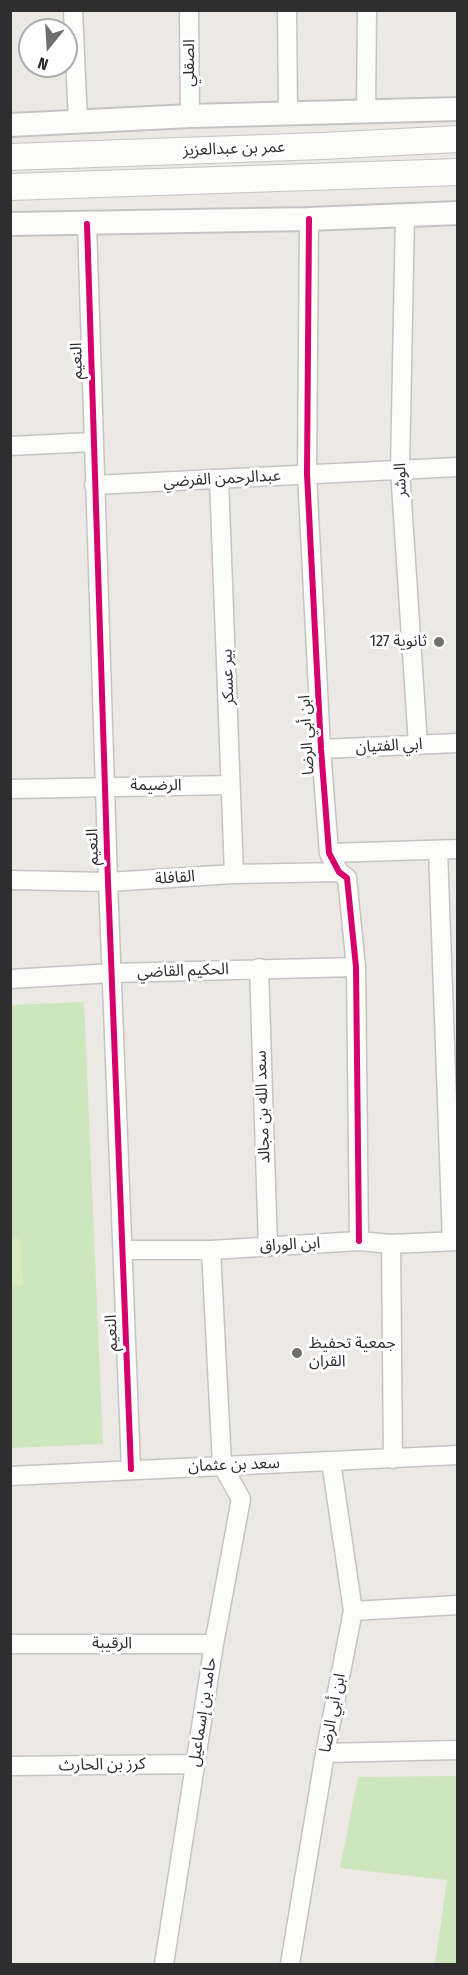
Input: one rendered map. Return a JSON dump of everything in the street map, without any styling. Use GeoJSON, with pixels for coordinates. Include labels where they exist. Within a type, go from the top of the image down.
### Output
{"type":"FeatureCollection","features":[{"type":"Feature","properties":{"kind":"main road","name":"عمر بن عبدالعزيز"},"geometry":{"type":"LineString","coordinates":[[10,157],[458,139]]}},
{"type":"Feature","properties":{"kind":"main road","name":"عمر بن عبدالعزيز"},"geometry":{"type":"LineString","coordinates":[[10,187],[458,172]]}},
{"type":"Feature","properties":{"kind":"street"},"geometry":{"type":"LineString","coordinates":[[72,10],[78,122]]}},
{"type":"Feature","properties":{"kind":"street","name":"الصقلي"},"geometry":{"type":"LineString","coordinates":[[189,10],[190,116]]}},
{"type":"Feature","properties":{"kind":"street"},"geometry":{"type":"LineString","coordinates":[[287,10],[288,115]]}},
{"type":"Feature","properties":{"kind":"street"},"geometry":{"type":"LineString","coordinates":[[366,112],[367,10]]}},
{"type":"Feature","properties":{"kind":"street","name":"عمر بن عبدالعزيز"},"geometry":{"type":"LineString","coordinates":[[10,124],[190,116],[458,109]]}},
{"type":"Feature","properties":{"kind":"street"},"geometry":{"type":"LineString","coordinates":[[10,224],[309,219],[458,213]]}},
{"type":"Feature","properties":{"kind":"street","name":"الوشر"},"geometry":{"type":"LineString","coordinates":[[405,214],[400,470],[418,745]]}},
{"type":"Feature","properties":{"kind":"street","name":"ابن أبي الرضا"},"geometry":{"type":"LineString","coordinates":[[309,219],[307,474],[321,749],[329,853],[339,872],[347,878],[356,967],[359,1241]]}},
{"type":"Feature","properties":{"kind":"street","name":"النعيم"},"geometry":{"type":"LineString","coordinates":[[87,224],[92,442],[131,1469]]}},
{"type":"Feature","properties":{"kind":"street"},"geometry":{"type":"LineString","coordinates":[[10,446],[92,442]]}},
{"type":"Feature","properties":{"kind":"street","name":"عبدالرحمن الفرضي"},"geometry":{"type":"LineString","coordinates":[[94,485],[458,467]]}},
{"type":"Feature","properties":{"kind":"street","name":"بير عسكر"},"geometry":{"type":"LineString","coordinates":[[219,479],[234,874]]}},
{"type":"Feature","properties":{"kind":"street","name":"ابي الفتيان"},"geometry":{"type":"LineString","coordinates":[[321,749],[458,743]]}},
{"type":"Feature","properties":{"kind":"street","name":"الرضيمة"},"geometry":{"type":"LineString","coordinates":[[10,789],[230,785]]}},
{"type":"Feature","properties":{"kind":"street"},"geometry":{"type":"LineString","coordinates":[[329,853],[458,849]]}},
{"type":"Feature","properties":{"kind":"street"},"geometry":{"type":"LineString","coordinates":[[438,850],[450,928],[455,1241]]}},
{"type":"Feature","properties":{"kind":"street","name":"القافلة"},"geometry":{"type":"LineString","coordinates":[[10,880],[108,882],[234,874],[339,872]]}},
{"type":"Feature","properties":{"kind":"street","name":"الحكيم القاضي"},"geometry":{"type":"LineString","coordinates":[[10,979],[113,973],[356,967]]}},
{"type":"Feature","properties":{"kind":"street","name":"سعد الله بن مجالد"},"geometry":{"type":"LineString","coordinates":[[258,968],[268,1247]]}},
{"type":"Feature","properties":{"kind":"street","name":"ابن الوراق"},"geometry":{"type":"LineString","coordinates":[[123,1250],[211,1250],[359,1241],[391,1244],[455,1241]]}},
{"type":"Feature","properties":{"kind":"street"},"geometry":{"type":"LineString","coordinates":[[391,1244],[393,1459]]}},
{"type":"Feature","properties":{"kind":"street"},"geometry":{"type":"LineString","coordinates":[[211,1250],[222,1465]]}},
{"type":"Feature","properties":{"kind":"street","name":"سعد بن عثمان"},"geometry":{"type":"LineString","coordinates":[[10,1476],[458,1455]]}},
{"type":"Feature","properties":{"kind":"street","name":"ابن أبي الرضا"},"geometry":{"type":"LineString","coordinates":[[290,1965],[325,1753],[353,1611],[331,1461]]}},
{"type":"Feature","properties":{"kind":"street","name":"حامد بن إسماعيل"},"geometry":{"type":"LineString","coordinates":[[164,1965],[194,1764],[241,1499],[222,1465]]}},
{"type":"Feature","properties":{"kind":"street"},"geometry":{"type":"LineString","coordinates":[[353,1611],[458,1605]]}},
{"type":"Feature","properties":{"kind":"street","name":"الرقيبة"},"geometry":{"type":"LineString","coordinates":[[10,1644],[214,1644]]}},
{"type":"Feature","properties":{"kind":"street"},"geometry":{"type":"LineString","coordinates":[[325,1753],[458,1750]]}},
{"type":"Feature","properties":{"kind":"street","name":"كرز بن الحارث"},"geometry":{"type":"LineString","coordinates":[[10,1766],[194,1764]]}},
{"type":"Feature","properties":{"kind":"green space"},"geometry":{"type":"Polygon","coordinates":[[[84,1002],[103,1444],[11,1448],[10,1005],[84,1002]]]}},
{"type":"Feature","properties":{"kind":"green space"},"geometry":{"type":"Polygon","coordinates":[[[20,1238],[23,1285],[11,1286],[11,1239],[20,1238]]]}},
{"type":"Feature","properties":{"kind":"green space"},"geometry":{"type":"Polygon","coordinates":[[[457,1776],[457,1964],[435,1964],[447,1880],[340,1868],[358,1777],[457,1776]]]}},
{"type":"Feature","properties":{"kind":"cycle path"},"geometry":{"type":"LineString","coordinates":[[309,219],[307,474],[321,749],[329,853],[339,872],[347,878],[356,967],[359,1241]]}},
{"type":"Feature","properties":{"kind":"cycle path"},"geometry":{"type":"LineString","coordinates":[[87,224],[108,882],[131,1469]]}},
{"type":"Feature","properties":{"kind":"place","name":"ثانوية 127"},"geometry":{"type":"Point","coordinates":[439,642]}},
{"type":"Feature","properties":{"kind":"place","name":"جمعية تحفيظ القران"},"geometry":{"type":"Point","coordinates":[297,1353]}}]}
